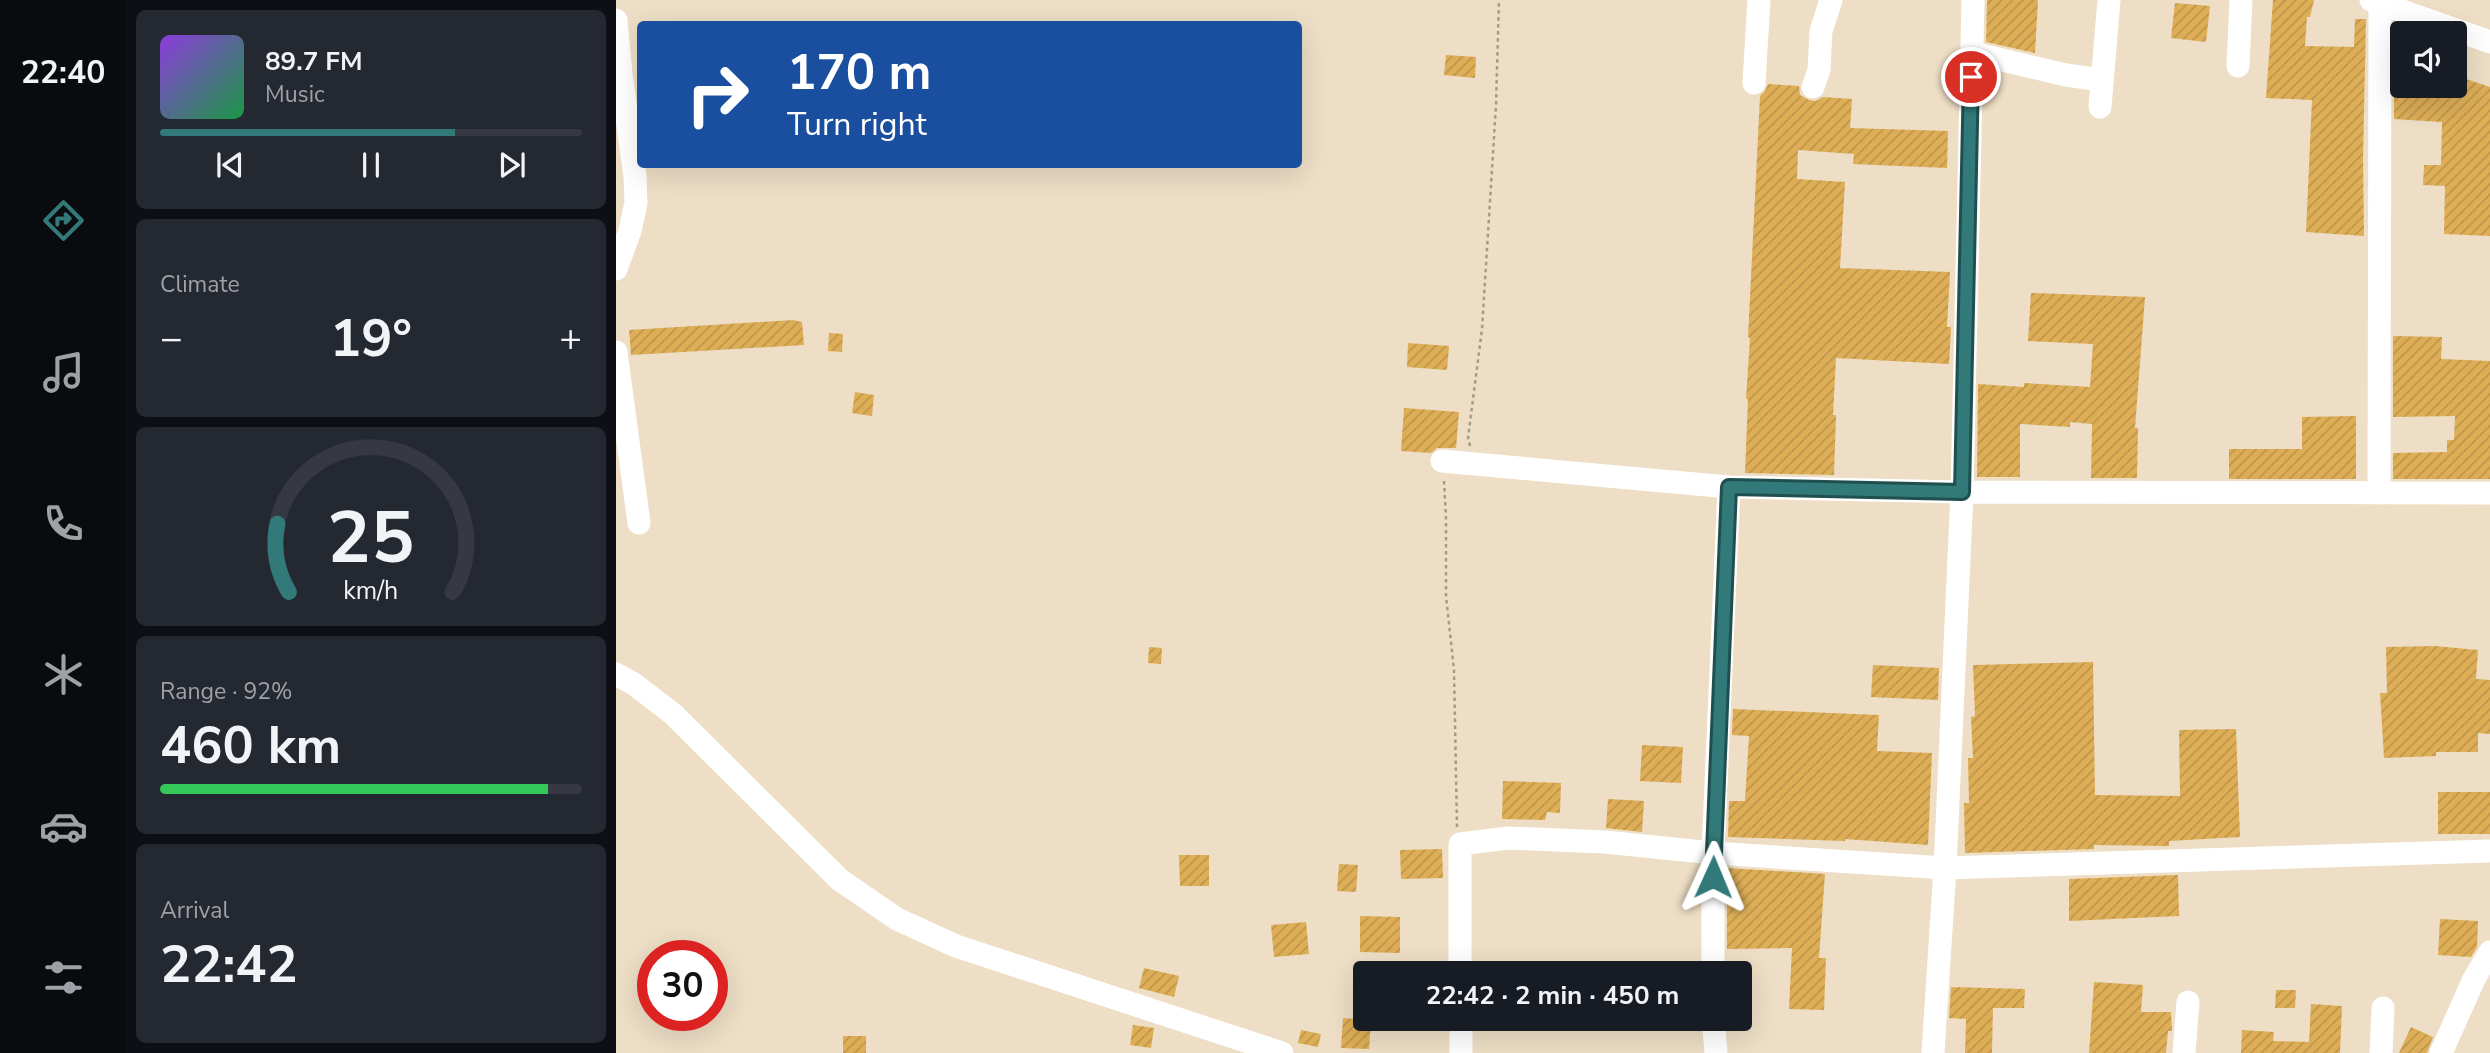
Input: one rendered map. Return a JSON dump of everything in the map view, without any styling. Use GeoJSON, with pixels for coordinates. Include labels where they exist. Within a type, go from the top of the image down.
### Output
{"type":"FeatureCollection","features":[{"type":"Feature","properties":{"kind":"street"},"geometry":{"type":"LineString","coordinates":[[1754,83],[1759,0]]}},
{"type":"Feature","properties":{"kind":"street"},"geometry":{"type":"LineString","coordinates":[[1813,87],[1819,70],[1821,32],[1831,0]]}},
{"type":"Feature","properties":{"kind":"street"},"geometry":{"type":"LineString","coordinates":[[1933,1053],[1945,868],[1962,492],[1973,0]]}},
{"type":"Feature","properties":{"kind":"street"},"geometry":{"type":"LineString","coordinates":[[2100,107],[2109,0]]}},
{"type":"Feature","properties":{"kind":"street"},"geometry":{"type":"LineString","coordinates":[[2238,66],[2241,0]]}},
{"type":"Feature","properties":{"kind":"street"},"geometry":{"type":"LineString","coordinates":[[2379,493],[2377,1],[2490,42]]}},
{"type":"Feature","properties":{"kind":"street"},"geometry":{"type":"LineString","coordinates":[[616,20],[636,203],[630,231],[616,270]]}},
{"type":"Feature","properties":{"kind":"street"},"geometry":{"type":"LineString","coordinates":[[1972,50],[1978,54],[2066,75],[2101,80]]}},
{"type":"Feature","properties":{"kind":"street"},"geometry":{"type":"LineString","coordinates":[[616,352],[639,523]]}},
{"type":"Feature","properties":{"kind":"street"},"geometry":{"type":"LineString","coordinates":[[1442,461],[1729,487],[1962,492],[2490,493]]}},
{"type":"Feature","properties":{"kind":"street"},"geometry":{"type":"LineString","coordinates":[[1713,961],[1713,853],[1729,487]]}},
{"type":"Feature","properties":{"kind":"street"},"geometry":{"type":"LineString","coordinates":[[616,674],[634,684],[673,714],[840,880],[897,919],[956,946],[1282,1053]]}},
{"type":"Feature","properties":{"kind":"street"},"geometry":{"type":"LineString","coordinates":[[1460,961],[1460,844],[1510,838],[1605,842],[1713,853],[1945,868],[2490,851]]}},
{"type":"Feature","properties":{"kind":"street"},"geometry":{"type":"LineString","coordinates":[[2441,1053],[2474,979],[2490,952]]}},
{"type":"Feature","properties":{"kind":"street"},"geometry":{"type":"LineString","coordinates":[[2184,1053],[2188,1002]]}},
{"type":"Feature","properties":{"kind":"street"},"geometry":{"type":"LineString","coordinates":[[2381,1053],[2383,1008]]}},
{"type":"Feature","properties":{"kind":"street"},"geometry":{"type":"LineString","coordinates":[[1461,1031],[1461,1053]]}},
{"type":"Feature","properties":{"kind":"street"},"geometry":{"type":"LineString","coordinates":[[1714,1031],[1716,1053]]}},
{"type":"Feature","properties":{"kind":"path"},"geometry":{"type":"LineString","coordinates":[[1483,464],[1472,454],[1468,438],[1482,330],[1495,119],[1499,0]]}},
{"type":"Feature","properties":{"kind":"path"},"geometry":{"type":"LineString","coordinates":[[1442,461],[1446,518],[1446,596],[1454,670],[1456,819],[1460,844]]}},
{"type":"Feature","properties":{"kind":"building"},"geometry":{"type":"Polygon","coordinates":[[[1987,0],[2038,0],[2035,53],[1986,42],[1987,0]]]}},
{"type":"Feature","properties":{"kind":"building"},"geometry":{"type":"Polygon","coordinates":[[[2273,0],[2314,0],[2310,17],[2307,17],[2305,46],[2354,47],[2355,19],[2366,19],[2364,236],[2306,232],[2312,100],[2266,98],[2273,0]]]}},
{"type":"Feature","properties":{"kind":"building"},"geometry":{"type":"Polygon","coordinates":[[[2175,3],[2210,6],[2206,42],[2171,38],[2175,3]]]}},
{"type":"Feature","properties":{"kind":"building"},"geometry":{"type":"Polygon","coordinates":[[[1446,55],[1476,57],[1475,78],[1444,75],[1446,55]]]}},
{"type":"Feature","properties":{"kind":"building"},"geometry":{"type":"Polygon","coordinates":[[[2467,79],[2490,87],[2490,236],[2444,234],[2445,186],[2423,185],[2424,165],[2441,165],[2442,122],[2394,119],[2394,98],[2467,98],[2467,79]]]}},
{"type":"Feature","properties":{"kind":"building"},"geometry":{"type":"Polygon","coordinates":[[[1768,84],[1799,86],[1800,95],[1809,100],[1816,101],[1823,97],[1852,99],[1850,128],[1948,131],[1947,168],[1853,164],[1854,154],[1798,150],[1797,179],[1845,182],[1840,268],[1950,272],[1947,327],[1951,327],[1949,364],[1836,358],[1834,475],[1745,473],[1748,337],[1760,96],[1768,84]]]}},
{"type":"Feature","properties":{"kind":"building"},"geometry":{"type":"Polygon","coordinates":[[[2031,293],[2145,297],[2135,428],[2138,428],[2137,478],[2091,478],[2092,424],[2070,422],[2070,427],[2020,424],[2020,477],[1977,477],[1978,384],[2024,387],[2024,383],[2090,387],[2093,344],[2028,341],[2031,293]]]}},
{"type":"Feature","properties":{"kind":"building"},"geometry":{"type":"Polygon","coordinates":[[[793,320],[802,322],[804,345],[631,355],[629,330],[793,320]]]}},
{"type":"Feature","properties":{"kind":"building"},"geometry":{"type":"Polygon","coordinates":[[[829,333],[843,334],[842,352],[828,351],[829,333]]]}},
{"type":"Feature","properties":{"kind":"building"},"geometry":{"type":"Polygon","coordinates":[[[2393,336],[2442,337],[2441,359],[2490,361],[2490,479],[2393,479],[2393,453],[2447,452],[2447,440],[2454,440],[2455,416],[2393,417],[2393,336]]]}},
{"type":"Feature","properties":{"kind":"building"},"geometry":{"type":"Polygon","coordinates":[[[1408,343],[1449,346],[1447,370],[1407,367],[1408,343]]]}},
{"type":"Feature","properties":{"kind":"building"},"geometry":{"type":"Polygon","coordinates":[[[855,392],[874,395],[872,416],[852,413],[855,392]]]}},
{"type":"Feature","properties":{"kind":"building"},"geometry":{"type":"Polygon","coordinates":[[[1404,408],[1459,412],[1456,448],[1437,448],[1431,453],[1401,451],[1404,408]]]}},
{"type":"Feature","properties":{"kind":"building"},"geometry":{"type":"Polygon","coordinates":[[[2356,416],[2356,479],[2229,479],[2229,449],[2302,449],[2302,417],[2356,416]]]}},
{"type":"Feature","properties":{"kind":"building"},"geometry":{"type":"Polygon","coordinates":[[[2435,646],[2478,650],[2476,679],[2490,680],[2490,734],[2478,733],[2478,752],[2436,752],[2436,756],[2384,758],[2380,693],[2387,693],[2386,647],[2435,646]]]}},
{"type":"Feature","properties":{"kind":"building"},"geometry":{"type":"Polygon","coordinates":[[[1149,647],[1162,648],[1161,664],[1148,663],[1149,647]]]}},
{"type":"Feature","properties":{"kind":"building"},"geometry":{"type":"Polygon","coordinates":[[[2093,662],[2095,795],[2180,796],[2179,730],[2236,729],[2240,837],[2169,841],[2169,846],[2094,845],[2094,849],[1965,853],[1964,803],[1969,803],[1968,758],[1973,758],[1971,717],[1975,716],[1973,665],[2093,662]]]}},
{"type":"Feature","properties":{"kind":"building"},"geometry":{"type":"Polygon","coordinates":[[[1873,665],[1939,668],[1938,700],[1871,697],[1873,665]]]}},
{"type":"Feature","properties":{"kind":"building"},"geometry":{"type":"Polygon","coordinates":[[[1733,709],[1879,715],[1877,751],[1932,753],[1928,845],[1845,839],[1728,837],[1729,801],[1745,801],[1749,736],[1732,735],[1733,709]]]}},
{"type":"Feature","properties":{"kind":"building"},"geometry":{"type":"Polygon","coordinates":[[[1642,745],[1683,747],[1681,783],[1640,781],[1642,745]]]}},
{"type":"Feature","properties":{"kind":"building"},"geometry":{"type":"Polygon","coordinates":[[[1503,781],[1561,783],[1560,813],[1547,812],[1545,820],[1502,819],[1503,781]]]}},
{"type":"Feature","properties":{"kind":"building"},"geometry":{"type":"Polygon","coordinates":[[[2438,792],[2490,792],[2490,834],[2438,834],[2438,792]]]}},
{"type":"Feature","properties":{"kind":"building"},"geometry":{"type":"Polygon","coordinates":[[[1608,799],[1644,801],[1642,832],[1606,828],[1608,799]]]}},
{"type":"Feature","properties":{"kind":"building"},"geometry":{"type":"Polygon","coordinates":[[[1442,849],[1443,878],[1401,879],[1400,850],[1442,849]]]}},
{"type":"Feature","properties":{"kind":"building"},"geometry":{"type":"Polygon","coordinates":[[[1179,855],[1209,855],[1209,886],[1180,886],[1179,855]]]}},
{"type":"Feature","properties":{"kind":"building"},"geometry":{"type":"Polygon","coordinates":[[[1339,864],[1358,865],[1356,892],[1337,891],[1339,864]]]}},
{"type":"Feature","properties":{"kind":"building"},"geometry":{"type":"Polygon","coordinates":[[[1727,868],[1825,874],[1819,958],[1826,958],[1824,1010],[1789,1009],[1792,948],[1727,949],[1727,868]]]}},
{"type":"Feature","properties":{"kind":"building"},"geometry":{"type":"Polygon","coordinates":[[[2178,875],[2179,916],[2069,921],[2069,879],[2178,875]]]}},
{"type":"Feature","properties":{"kind":"building"},"geometry":{"type":"Polygon","coordinates":[[[1360,916],[1400,917],[1400,953],[1360,952],[1360,916]]]}},
{"type":"Feature","properties":{"kind":"building"},"geometry":{"type":"Polygon","coordinates":[[[2440,919],[2478,921],[2477,947],[2471,957],[2438,955],[2440,919]]]}},
{"type":"Feature","properties":{"kind":"building"},"geometry":{"type":"Polygon","coordinates":[[[1306,922],[1309,954],[1274,957],[1271,925],[1306,922]]]}},
{"type":"Feature","properties":{"kind":"building"},"geometry":{"type":"Polygon","coordinates":[[[1144,968],[1179,976],[1174,997],[1139,988],[1144,968]]]}},
{"type":"Feature","properties":{"kind":"building"},"geometry":{"type":"Polygon","coordinates":[[[2094,982],[2143,985],[2141,1012],[2171,1012],[2172,1031],[2168,1031],[2166,1053],[2089,1053],[2094,982]]]}},
{"type":"Feature","properties":{"kind":"building"},"geometry":{"type":"Polygon","coordinates":[[[1951,987],[2025,989],[2024,1008],[1993,1008],[1992,1053],[1965,1053],[1966,1019],[1949,1018],[1951,987]]]}},
{"type":"Feature","properties":{"kind":"building"},"geometry":{"type":"Polygon","coordinates":[[[2276,990],[2296,990],[2295,1008],[2275,1008],[2276,990]]]}},
{"type":"Feature","properties":{"kind":"building"},"geometry":{"type":"Polygon","coordinates":[[[2311,1004],[2342,1006],[2340,1053],[2241,1053],[2242,1030],[2274,1032],[2273,1041],[2309,1042],[2311,1004]]]}},
{"type":"Feature","properties":{"kind":"building"},"geometry":{"type":"Polygon","coordinates":[[[1343,1018],[1353,1019],[1353,1031],[1370,1031],[1369,1049],[1341,1048],[1343,1018]]]}},
{"type":"Feature","properties":{"kind":"building"},"geometry":{"type":"Polygon","coordinates":[[[1133,1025],[1154,1028],[1151,1048],[1130,1045],[1133,1025]]]}},
{"type":"Feature","properties":{"kind":"building"},"geometry":{"type":"Polygon","coordinates":[[[2411,1027],[2433,1037],[2427,1053],[2399,1053],[2411,1027]]]}},
{"type":"Feature","properties":{"kind":"building"},"geometry":{"type":"Polygon","coordinates":[[[1301,1030],[1321,1034],[1318,1047],[1298,1043],[1301,1030]]]}},
{"type":"Feature","properties":{"kind":"building"},"geometry":{"type":"Polygon","coordinates":[[[843,1036],[866,1036],[866,1053],[843,1053],[843,1036]]]}},
{"type":"Feature","properties":{"kind":"route"},"geometry":{"type":"LineString","coordinates":[[1713,877],[1729,487],[1962,492],[1971,77]]}}]}
